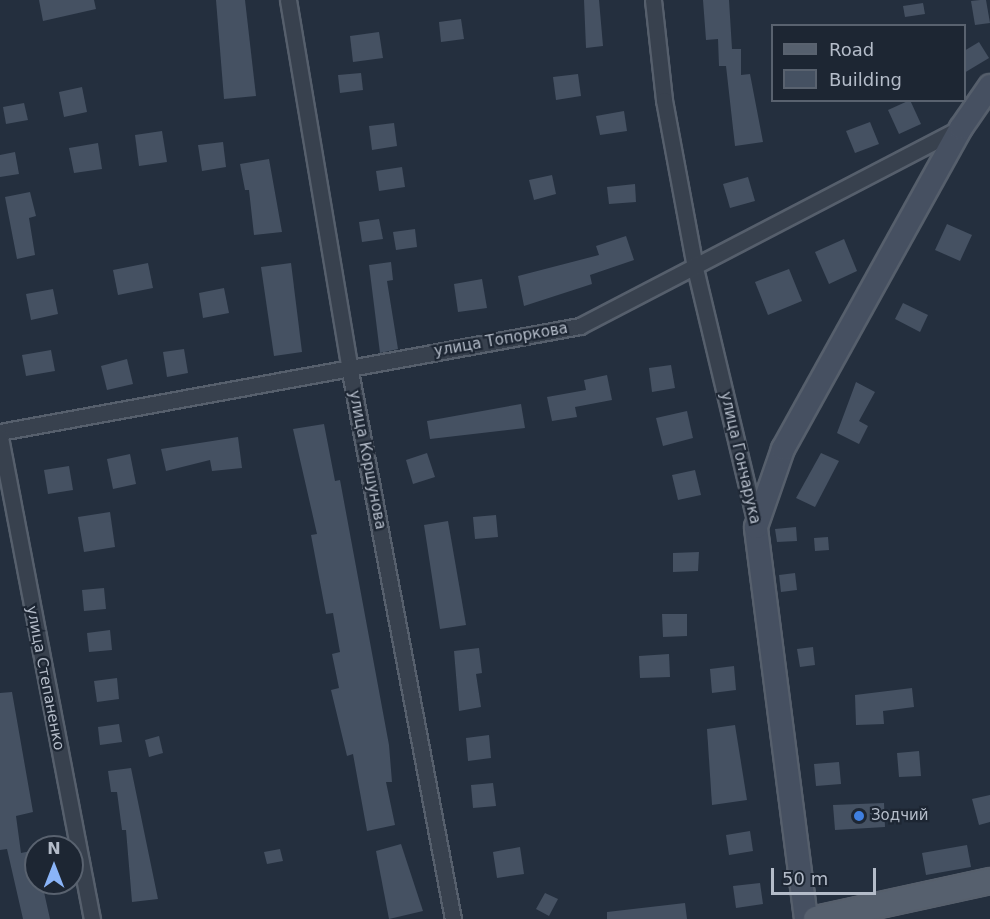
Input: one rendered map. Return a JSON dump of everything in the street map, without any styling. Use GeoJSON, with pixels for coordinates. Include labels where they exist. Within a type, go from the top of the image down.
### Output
{"type":"FeatureCollection","features":[{"type":"Feature","properties":{"kind":"main road"},"geometry":{"type":"LineString","coordinates":[[816,919],[867,913],[990,880]]}},
{"type":"Feature","properties":{"kind":"street","name":"улица Коршунова"},"geometry":{"type":"LineString","coordinates":[[288,0],[349,366],[453,919]]}},
{"type":"Feature","properties":{"kind":"street","name":"улица Гончарука"},"geometry":{"type":"LineString","coordinates":[[653,0],[664,100],[695,268],[756,527],[806,919]]}},
{"type":"Feature","properties":{"kind":"street","name":"улица Топоркова"},"geometry":{"type":"LineString","coordinates":[[756,527],[783,449],[961,128],[990,86]]}},
{"type":"Feature","properties":{"kind":"street","name":"улица Топоркова"},"geometry":{"type":"LineString","coordinates":[[0,432],[349,366],[580,326],[961,128]]}},
{"type":"Feature","properties":{"kind":"street","name":"улица Степаненко"},"geometry":{"type":"LineString","coordinates":[[0,437],[92,919]]}},
{"type":"Feature","properties":{"kind":"building"},"geometry":{"type":"Polygon","coordinates":[[[39,0],[94,0],[96,9],[43,21],[39,0]]]}},
{"type":"Feature","properties":{"kind":"building"},"geometry":{"type":"Polygon","coordinates":[[[216,0],[245,0],[256,96],[224,99],[216,0]]]}},
{"type":"Feature","properties":{"kind":"building"},"geometry":{"type":"Polygon","coordinates":[[[584,0],[599,0],[603,46],[586,48],[584,0]]]}},
{"type":"Feature","properties":{"kind":"building"},"geometry":{"type":"Polygon","coordinates":[[[703,0],[729,0],[732,49],[741,49],[741,75],[750,74],[763,142],[735,146],[726,66],[719,66],[718,39],[706,40],[703,0]]]}},
{"type":"Feature","properties":{"kind":"building"},"geometry":{"type":"Polygon","coordinates":[[[986,0],[990,23],[975,25],[971,1],[986,0]]]}},
{"type":"Feature","properties":{"kind":"building"},"geometry":{"type":"Polygon","coordinates":[[[923,3],[925,14],[905,17],[903,6],[923,3]]]}},
{"type":"Feature","properties":{"kind":"building"},"geometry":{"type":"Polygon","coordinates":[[[461,19],[464,39],[441,42],[439,22],[461,19]]]}},
{"type":"Feature","properties":{"kind":"building"},"geometry":{"type":"Polygon","coordinates":[[[379,32],[383,58],[353,62],[350,36],[379,32]]]}},
{"type":"Feature","properties":{"kind":"building"},"geometry":{"type":"Polygon","coordinates":[[[979,42],[989,58],[966,72],[966,50],[979,42]]]}},
{"type":"Feature","properties":{"kind":"building"},"geometry":{"type":"Polygon","coordinates":[[[361,73],[363,90],[340,93],[338,75],[361,73]]]}},
{"type":"Feature","properties":{"kind":"building"},"geometry":{"type":"Polygon","coordinates":[[[578,74],[581,96],[556,100],[553,77],[578,74]]]}},
{"type":"Feature","properties":{"kind":"building"},"geometry":{"type":"Polygon","coordinates":[[[82,87],[87,112],[64,117],[59,92],[82,87]]]}},
{"type":"Feature","properties":{"kind":"building"},"geometry":{"type":"Polygon","coordinates":[[[911,102],[921,124],[899,134],[888,110],[911,102]]]}},
{"type":"Feature","properties":{"kind":"building"},"geometry":{"type":"Polygon","coordinates":[[[24,103],[28,120],[6,124],[3,107],[24,103]]]}},
{"type":"Feature","properties":{"kind":"building"},"geometry":{"type":"Polygon","coordinates":[[[624,111],[627,131],[600,135],[596,116],[624,111]]]}},
{"type":"Feature","properties":{"kind":"building"},"geometry":{"type":"Polygon","coordinates":[[[870,122],[879,144],[855,153],[846,131],[870,122]]]}},
{"type":"Feature","properties":{"kind":"building"},"geometry":{"type":"Polygon","coordinates":[[[394,123],[397,146],[372,150],[369,126],[394,123]]]}},
{"type":"Feature","properties":{"kind":"building"},"geometry":{"type":"Polygon","coordinates":[[[162,131],[167,162],[139,166],[135,135],[162,131]]]}},
{"type":"Feature","properties":{"kind":"building"},"geometry":{"type":"Polygon","coordinates":[[[223,142],[226,167],[202,171],[198,145],[223,142]]]}},
{"type":"Feature","properties":{"kind":"building"},"geometry":{"type":"Polygon","coordinates":[[[98,143],[102,169],[74,173],[69,148],[98,143]]]}},
{"type":"Feature","properties":{"kind":"building"},"geometry":{"type":"Polygon","coordinates":[[[15,152],[19,174],[0,177],[0,155],[15,152]]]}},
{"type":"Feature","properties":{"kind":"building"},"geometry":{"type":"Polygon","coordinates":[[[269,159],[282,232],[254,235],[249,190],[245,190],[240,164],[269,159]]]}},
{"type":"Feature","properties":{"kind":"building"},"geometry":{"type":"Polygon","coordinates":[[[402,167],[405,187],[379,191],[376,171],[402,167]]]}},
{"type":"Feature","properties":{"kind":"building"},"geometry":{"type":"Polygon","coordinates":[[[552,175],[556,194],[534,200],[529,180],[552,175]]]}},
{"type":"Feature","properties":{"kind":"building"},"geometry":{"type":"Polygon","coordinates":[[[748,177],[755,201],[730,208],[723,184],[748,177]]]}},
{"type":"Feature","properties":{"kind":"building"},"geometry":{"type":"Polygon","coordinates":[[[635,184],[636,202],[609,204],[607,187],[635,184]]]}},
{"type":"Feature","properties":{"kind":"building"},"geometry":{"type":"Polygon","coordinates":[[[30,192],[36,216],[29,218],[35,255],[17,259],[5,197],[30,192]]]}},
{"type":"Feature","properties":{"kind":"building"},"geometry":{"type":"Polygon","coordinates":[[[379,219],[383,239],[362,242],[359,222],[379,219]]]}},
{"type":"Feature","properties":{"kind":"building"},"geometry":{"type":"Polygon","coordinates":[[[947,224],[972,235],[960,261],[935,250],[947,224]]]}},
{"type":"Feature","properties":{"kind":"building"},"geometry":{"type":"Polygon","coordinates":[[[415,229],[417,247],[396,250],[393,232],[415,229]]]}},
{"type":"Feature","properties":{"kind":"building"},"geometry":{"type":"Polygon","coordinates":[[[626,236],[634,260],[590,275],[592,284],[524,306],[518,276],[599,255],[596,246],[626,236]]]}},
{"type":"Feature","properties":{"kind":"building"},"geometry":{"type":"Polygon","coordinates":[[[844,239],[857,271],[829,284],[815,252],[844,239]]]}},
{"type":"Feature","properties":{"kind":"building"},"geometry":{"type":"Polygon","coordinates":[[[391,262],[393,280],[387,281],[398,349],[380,353],[369,265],[391,262]]]}},
{"type":"Feature","properties":{"kind":"building"},"geometry":{"type":"Polygon","coordinates":[[[148,263],[153,288],[118,295],[113,270],[148,263]]]}},
{"type":"Feature","properties":{"kind":"building"},"geometry":{"type":"Polygon","coordinates":[[[291,263],[302,352],[274,356],[261,267],[291,263]]]}},
{"type":"Feature","properties":{"kind":"building"},"geometry":{"type":"Polygon","coordinates":[[[789,269],[802,301],[768,315],[755,282],[789,269]]]}},
{"type":"Feature","properties":{"kind":"building"},"geometry":{"type":"Polygon","coordinates":[[[482,279],[487,308],[458,312],[454,284],[482,279]]]}},
{"type":"Feature","properties":{"kind":"building"},"geometry":{"type":"Polygon","coordinates":[[[224,288],[229,313],[203,318],[199,293],[224,288]]]}},
{"type":"Feature","properties":{"kind":"building"},"geometry":{"type":"Polygon","coordinates":[[[53,289],[58,314],[31,320],[26,294],[53,289]]]}},
{"type":"Feature","properties":{"kind":"building"},"geometry":{"type":"Polygon","coordinates":[[[903,303],[928,315],[920,332],[895,319],[903,303]]]}},
{"type":"Feature","properties":{"kind":"building"},"geometry":{"type":"Polygon","coordinates":[[[184,349],[188,373],[167,377],[163,352],[184,349]]]}},
{"type":"Feature","properties":{"kind":"building"},"geometry":{"type":"Polygon","coordinates":[[[51,350],[55,371],[26,376],[22,355],[51,350]]]}},
{"type":"Feature","properties":{"kind":"building"},"geometry":{"type":"Polygon","coordinates":[[[127,359],[133,384],[107,390],[101,366],[127,359]]]}},
{"type":"Feature","properties":{"kind":"building"},"geometry":{"type":"Polygon","coordinates":[[[671,365],[675,388],[652,392],[649,368],[671,365]]]}},
{"type":"Feature","properties":{"kind":"building"},"geometry":{"type":"Polygon","coordinates":[[[607,375],[612,400],[575,407],[577,417],[552,421],[547,397],[586,390],[584,380],[607,375]]]}},
{"type":"Feature","properties":{"kind":"building"},"geometry":{"type":"Polygon","coordinates":[[[856,382],[875,392],[859,421],[868,426],[859,444],[837,433],[856,382]]]}},
{"type":"Feature","properties":{"kind":"building"},"geometry":{"type":"Polygon","coordinates":[[[521,404],[525,428],[430,439],[427,421],[521,404]]]}},
{"type":"Feature","properties":{"kind":"building"},"geometry":{"type":"Polygon","coordinates":[[[687,411],[693,438],[663,446],[656,418],[687,411]]]}},
{"type":"Feature","properties":{"kind":"building"},"geometry":{"type":"Polygon","coordinates":[[[324,424],[335,481],[340,480],[389,745],[392,782],[386,782],[395,825],[367,831],[353,754],[347,756],[331,690],[339,688],[332,654],[340,652],[333,613],[326,614],[311,535],[317,534],[293,429],[324,424]]]}},
{"type":"Feature","properties":{"kind":"building"},"geometry":{"type":"Polygon","coordinates":[[[238,437],[242,468],[212,471],[210,460],[166,471],[161,449],[238,437]]]}},
{"type":"Feature","properties":{"kind":"building"},"geometry":{"type":"Polygon","coordinates":[[[427,453],[435,477],[413,484],[406,460],[427,453]]]}},
{"type":"Feature","properties":{"kind":"building"},"geometry":{"type":"Polygon","coordinates":[[[821,453],[839,461],[815,507],[796,498],[821,453]]]}},
{"type":"Feature","properties":{"kind":"building"},"geometry":{"type":"Polygon","coordinates":[[[130,454],[136,484],[113,489],[107,459],[130,454]]]}},
{"type":"Feature","properties":{"kind":"building"},"geometry":{"type":"Polygon","coordinates":[[[69,466],[73,490],[48,494],[44,470],[69,466]]]}},
{"type":"Feature","properties":{"kind":"building"},"geometry":{"type":"Polygon","coordinates":[[[695,470],[701,495],[678,500],[672,475],[695,470]]]}},
{"type":"Feature","properties":{"kind":"building"},"geometry":{"type":"Polygon","coordinates":[[[110,512],[115,547],[84,552],[78,517],[110,512]]]}},
{"type":"Feature","properties":{"kind":"building"},"geometry":{"type":"Polygon","coordinates":[[[496,515],[498,537],[475,539],[473,517],[496,515]]]}},
{"type":"Feature","properties":{"kind":"building"},"geometry":{"type":"Polygon","coordinates":[[[448,521],[466,625],[440,629],[424,525],[448,521]]]}},
{"type":"Feature","properties":{"kind":"building"},"geometry":{"type":"Polygon","coordinates":[[[796,527],[797,541],[777,542],[775,529],[796,527]]]}},
{"type":"Feature","properties":{"kind":"building"},"geometry":{"type":"Polygon","coordinates":[[[828,537],[829,550],[815,551],[814,538],[828,537]]]}},
{"type":"Feature","properties":{"kind":"building"},"geometry":{"type":"Polygon","coordinates":[[[699,552],[698,571],[673,572],[673,553],[699,552]]]}},
{"type":"Feature","properties":{"kind":"building"},"geometry":{"type":"Polygon","coordinates":[[[795,573],[797,590],[781,592],[779,575],[795,573]]]}},
{"type":"Feature","properties":{"kind":"building"},"geometry":{"type":"Polygon","coordinates":[[[104,588],[106,609],[84,611],[82,590],[104,588]]]}},
{"type":"Feature","properties":{"kind":"building"},"geometry":{"type":"Polygon","coordinates":[[[662,614],[687,614],[687,636],[663,637],[662,614]]]}},
{"type":"Feature","properties":{"kind":"building"},"geometry":{"type":"Polygon","coordinates":[[[110,630],[112,650],[89,652],[87,633],[110,630]]]}},
{"type":"Feature","properties":{"kind":"building"},"geometry":{"type":"Polygon","coordinates":[[[813,647],[815,665],[800,667],[797,649],[813,647]]]}},
{"type":"Feature","properties":{"kind":"building"},"geometry":{"type":"Polygon","coordinates":[[[479,648],[482,673],[476,674],[481,707],[459,711],[454,651],[479,648]]]}},
{"type":"Feature","properties":{"kind":"building"},"geometry":{"type":"Polygon","coordinates":[[[669,654],[670,677],[640,678],[639,656],[669,654]]]}},
{"type":"Feature","properties":{"kind":"building"},"geometry":{"type":"Polygon","coordinates":[[[734,666],[736,690],[712,693],[710,669],[734,666]]]}},
{"type":"Feature","properties":{"kind":"building"},"geometry":{"type":"Polygon","coordinates":[[[117,678],[119,699],[97,702],[94,681],[117,678]]]}},
{"type":"Feature","properties":{"kind":"building"},"geometry":{"type":"Polygon","coordinates":[[[912,688],[914,707],[883,711],[884,724],[856,725],[855,695],[912,688]]]}},
{"type":"Feature","properties":{"kind":"building"},"geometry":{"type":"Polygon","coordinates":[[[12,692],[33,812],[16,816],[21,853],[24,852],[24,895],[45,895],[50,919],[23,919],[7,849],[0,850],[0,693],[12,692]]]}},
{"type":"Feature","properties":{"kind":"building"},"geometry":{"type":"Polygon","coordinates":[[[119,724],[122,742],[100,745],[98,727],[119,724]]]}},
{"type":"Feature","properties":{"kind":"building"},"geometry":{"type":"Polygon","coordinates":[[[735,725],[747,800],[712,805],[707,729],[735,725]]]}},
{"type":"Feature","properties":{"kind":"building"},"geometry":{"type":"Polygon","coordinates":[[[489,735],[491,758],[468,761],[466,738],[489,735]]]}},
{"type":"Feature","properties":{"kind":"building"},"geometry":{"type":"Polygon","coordinates":[[[159,736],[163,753],[149,757],[145,740],[159,736]]]}},
{"type":"Feature","properties":{"kind":"building"},"geometry":{"type":"Polygon","coordinates":[[[919,751],[921,776],[899,777],[897,753],[919,751]]]}},
{"type":"Feature","properties":{"kind":"building"},"geometry":{"type":"Polygon","coordinates":[[[839,762],[841,784],[816,786],[814,764],[839,762]]]}},
{"type":"Feature","properties":{"kind":"building"},"geometry":{"type":"Polygon","coordinates":[[[131,768],[158,899],[132,902],[126,830],[122,830],[117,792],[111,792],[108,771],[131,768]]]}},
{"type":"Feature","properties":{"kind":"building"},"geometry":{"type":"Polygon","coordinates":[[[493,783],[496,806],[473,808],[471,785],[493,783]]]}},
{"type":"Feature","properties":{"kind":"building"},"geometry":{"type":"Polygon","coordinates":[[[990,795],[990,822],[979,825],[972,799],[990,795]]]}},
{"type":"Feature","properties":{"kind":"building","name":"Зодчий"},"geometry":{"type":"Polygon","coordinates":[[[884,803],[885,827],[835,830],[833,805],[884,803]]]}},
{"type":"Feature","properties":{"kind":"building"},"geometry":{"type":"Polygon","coordinates":[[[750,831],[753,851],[729,855],[726,835],[750,831]]]}},
{"type":"Feature","properties":{"kind":"building"},"geometry":{"type":"Polygon","coordinates":[[[401,844],[423,911],[389,919],[376,851],[401,844]]]}},
{"type":"Feature","properties":{"kind":"building"},"geometry":{"type":"Polygon","coordinates":[[[967,845],[971,867],[926,875],[922,853],[967,845]]]}},
{"type":"Feature","properties":{"kind":"building"},"geometry":{"type":"Polygon","coordinates":[[[520,847],[524,874],[497,878],[493,852],[520,847]]]}},
{"type":"Feature","properties":{"kind":"building"},"geometry":{"type":"Polygon","coordinates":[[[280,849],[283,861],[267,864],[264,852],[280,849]]]}},
{"type":"Feature","properties":{"kind":"building"},"geometry":{"type":"Polygon","coordinates":[[[760,883],[763,904],[736,908],[733,886],[760,883]]]}},
{"type":"Feature","properties":{"kind":"building"},"geometry":{"type":"Polygon","coordinates":[[[545,893],[558,899],[549,916],[536,909],[545,893]]]}},
{"type":"Feature","properties":{"kind":"building"},"geometry":{"type":"Polygon","coordinates":[[[685,903],[687,919],[607,919],[607,912],[685,903]]]}},
{"type":"Feature","properties":{"kind":"place","name":"Зодчий"},"geometry":{"type":"Point","coordinates":[859,816]}}]}
